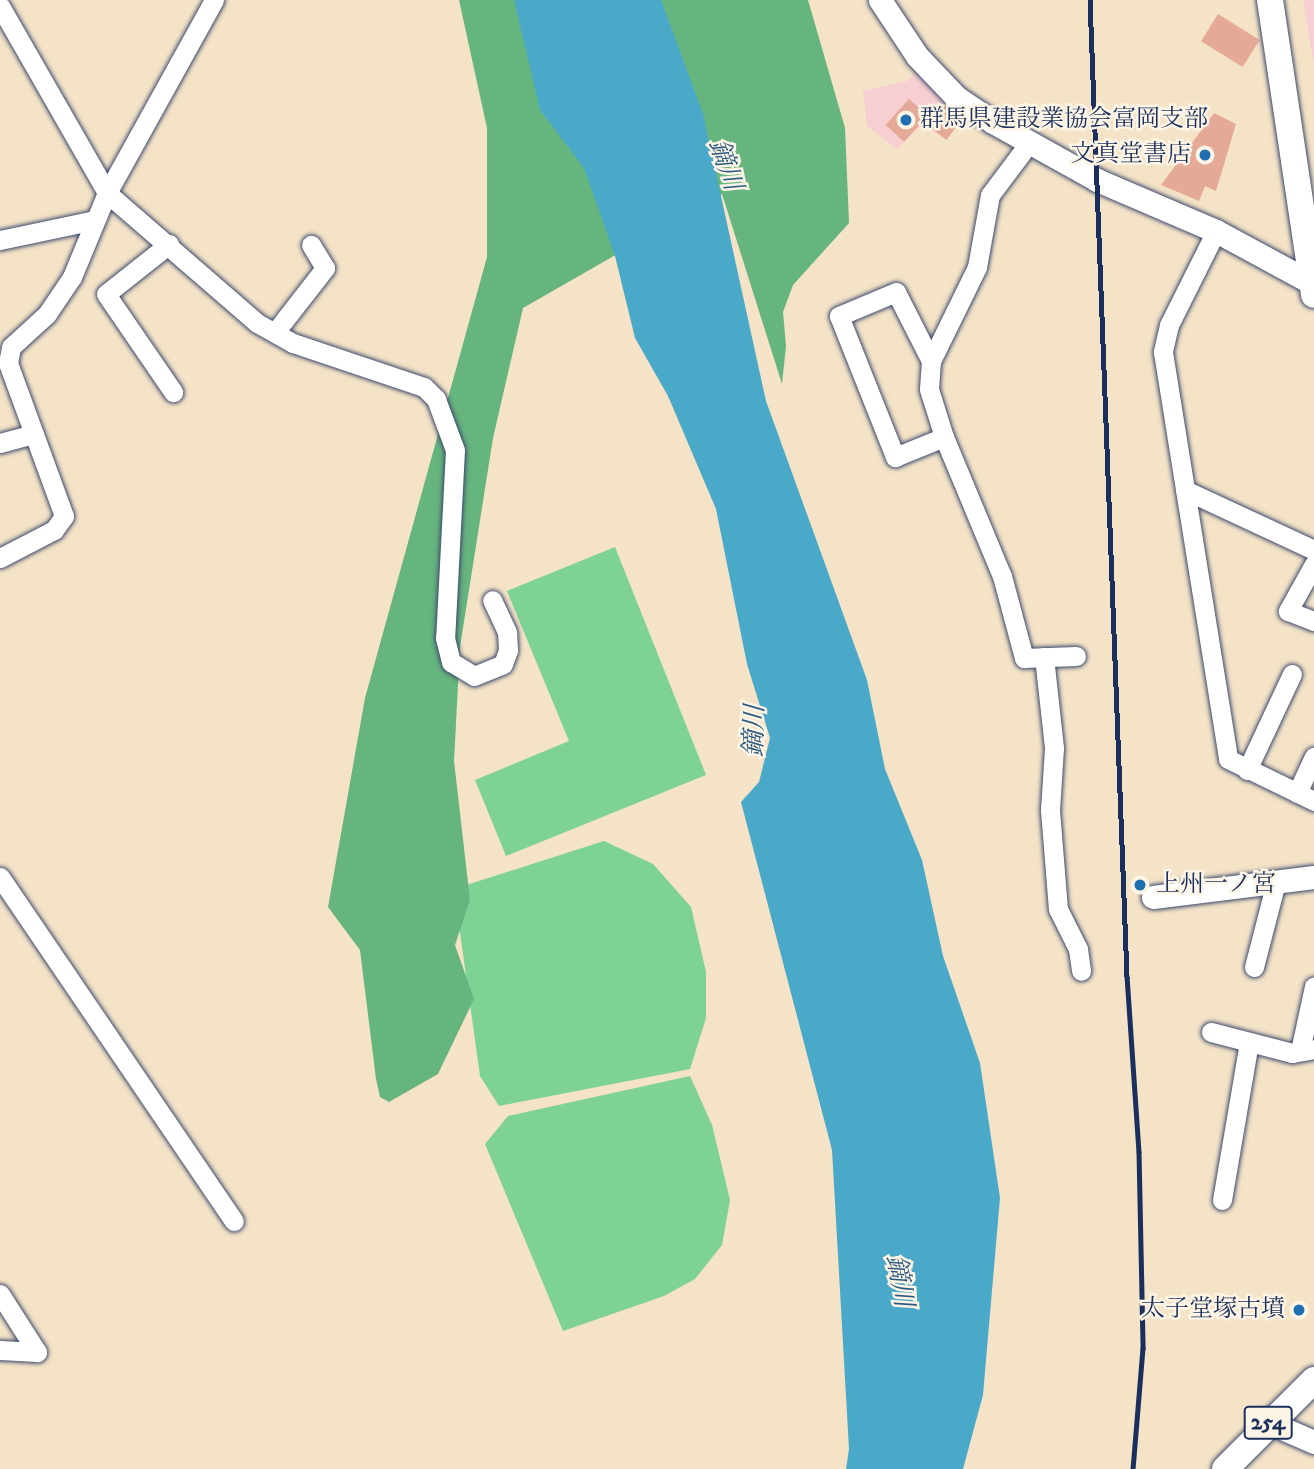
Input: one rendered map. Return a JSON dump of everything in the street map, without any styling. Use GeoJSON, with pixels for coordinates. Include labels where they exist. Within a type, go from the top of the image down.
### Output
{"type":"FeatureCollection","features":[{"type":"Feature","properties":{"kind":"highway"},"geometry":{"type":"LineString","coordinates":[[1270,0],[1313,287]]}},
{"type":"Feature","properties":{"kind":"highway"},"geometry":{"type":"LineString","coordinates":[[1286,0],[1314,185]]}},
{"type":"Feature","properties":{"kind":"highway","name":"254"},"geometry":{"type":"LineString","coordinates":[[1225,1469],[1268,1422],[1314,1380]]}},
{"type":"Feature","properties":{"kind":"main road"},"geometry":{"type":"LineString","coordinates":[[880,0],[917,56],[956,97],[1030,143],[1097,180],[1216,231],[1313,287]]}},
{"type":"Feature","properties":{"kind":"main road"},"geometry":{"type":"LineString","coordinates":[[1153,897],[1314,877]]}},
{"type":"Feature","properties":{"kind":"main road"},"geometry":{"type":"LineString","coordinates":[[1268,1422],[1313,1443]]}},
{"type":"Feature","properties":{"kind":"street"},"geometry":{"type":"LineString","coordinates":[[0,558],[54,530],[64,516],[8,363],[10,347],[47,314],[72,277],[107,193],[214,0]]}},
{"type":"Feature","properties":{"kind":"street"},"geometry":{"type":"LineString","coordinates":[[0,6],[107,193],[169,243],[257,323],[276,331],[293,343],[424,387],[436,399],[455,450],[445,638],[451,662],[474,676],[503,664],[508,650],[507,632],[492,600]]}},
{"type":"Feature","properties":{"kind":"street"},"geometry":{"type":"LineString","coordinates":[[1030,143],[990,195],[977,267],[932,361],[929,389],[944,437],[1002,576],[1024,658],[1076,656]]}},
{"type":"Feature","properties":{"kind":"street"},"geometry":{"type":"LineString","coordinates":[[0,240],[94,220]]}},
{"type":"Feature","properties":{"kind":"street"},"geometry":{"type":"LineString","coordinates":[[1216,231],[1169,325],[1163,352],[1227,759],[1305,797],[1314,757]]}},
{"type":"Feature","properties":{"kind":"street"},"geometry":{"type":"LineString","coordinates":[[169,243],[106,294],[173,392]]}},
{"type":"Feature","properties":{"kind":"street"},"geometry":{"type":"LineString","coordinates":[[276,331],[325,268],[311,245]]}},
{"type":"Feature","properties":{"kind":"street"},"geometry":{"type":"LineString","coordinates":[[932,361],[924,354],[896,292],[839,316],[856,348],[895,457],[944,437]]}},
{"type":"Feature","properties":{"kind":"street"},"geometry":{"type":"LineString","coordinates":[[0,443],[34,434]]}},
{"type":"Feature","properties":{"kind":"street"},"geometry":{"type":"LineString","coordinates":[[1185,491],[1314,550]]}},
{"type":"Feature","properties":{"kind":"street"},"geometry":{"type":"LineString","coordinates":[[1314,564],[1289,611],[1314,621]]}},
{"type":"Feature","properties":{"kind":"street"},"geometry":{"type":"LineString","coordinates":[[1044,657],[1054,748],[1050,810],[1058,909],[1078,949],[1081,971]]}},
{"type":"Feature","properties":{"kind":"street"},"geometry":{"type":"LineString","coordinates":[[1247,770],[1292,674]]}},
{"type":"Feature","properties":{"kind":"street"},"geometry":{"type":"LineString","coordinates":[[0,877],[234,1221]]}},
{"type":"Feature","properties":{"kind":"street"},"geometry":{"type":"LineString","coordinates":[[1254,967],[1276,882]]}},
{"type":"Feature","properties":{"kind":"street"},"geometry":{"type":"LineString","coordinates":[[1211,1032],[1292,1053],[1307,1050],[1314,986]]}},
{"type":"Feature","properties":{"kind":"street"},"geometry":{"type":"LineString","coordinates":[[1222,1200],[1249,1042]]}},
{"type":"Feature","properties":{"kind":"street"},"geometry":{"type":"LineString","coordinates":[[0,1294],[37,1352],[0,1350]]}},
{"type":"Feature","properties":{"kind":"shaded area"},"geometry":{"type":"Polygon","coordinates":[[[1303,0],[1314,0],[1314,66],[1303,0]]]}},
{"type":"Feature","properties":{"kind":"shaded area"},"geometry":{"type":"Polygon","coordinates":[[[918,70],[946,101],[897,149],[867,126],[863,91],[907,81],[918,70]]]}},
{"type":"Feature","properties":{"kind":"green space"},"geometry":{"type":"Polygon","coordinates":[[[459,0],[808,0],[845,128],[849,223],[793,285],[783,312],[786,346],[782,384],[722,194],[523,308],[493,438],[460,647],[454,761],[470,900],[455,945],[474,999],[438,1074],[389,1102],[380,1097],[376,1079],[360,950],[328,907],[365,698],[487,257],[487,128],[459,0]]]}},
{"type":"Feature","properties":{"kind":"green space"},"geometry":{"type":"Polygon","coordinates":[[[615,547],[706,775],[506,856],[475,780],[569,741],[507,591],[615,547]]]}},
{"type":"Feature","properties":{"kind":"green space"},"geometry":{"type":"Polygon","coordinates":[[[604,841],[653,864],[691,907],[706,972],[706,1018],[690,1069],[499,1106],[480,1076],[454,889],[604,841]]]}},
{"type":"Feature","properties":{"kind":"green space"},"geometry":{"type":"Polygon","coordinates":[[[690,1076],[712,1125],[730,1200],[722,1245],[695,1279],[664,1296],[563,1331],[485,1144],[508,1116],[690,1076]]]}},
{"type":"Feature","properties":{"kind":"water","name":"鏑川"},"geometry":{"type":"Polygon","coordinates":[[[514,0],[661,0],[703,114],[766,401],[867,680],[885,769],[922,860],[943,956],[980,1063],[1000,1198],[983,1395],[963,1469],[846,1469],[849,1449],[832,1150],[741,802],[759,782],[770,738],[747,664],[716,509],[668,396],[635,338],[615,256],[584,168],[540,110],[514,0]]]}},
{"type":"Feature","properties":{"kind":"building"},"geometry":{"type":"Polygon","coordinates":[[[1218,14],[1260,40],[1243,67],[1201,41],[1218,14]]]}},
{"type":"Feature","properties":{"kind":"building","name":"群馬県建設業協会富岡支部"},"geometry":{"type":"Polygon","coordinates":[[[909,99],[928,116],[904,142],[886,125],[909,99]]]}},
{"type":"Feature","properties":{"kind":"building"},"geometry":{"type":"Polygon","coordinates":[[[943,104],[962,118],[947,140],[927,126],[943,104]]]}},
{"type":"Feature","properties":{"kind":"building","name":"文真堂書店"},"geometry":{"type":"Polygon","coordinates":[[[1214,113],[1236,124],[1216,191],[1205,186],[1199,201],[1161,185],[1214,113]]]}},
{"type":"Feature","properties":{"kind":"railway"},"geometry":{"type":"LineString","coordinates":[[1090,0],[1127,976],[1139,1152],[1143,1348],[1133,1469]]}},
{"type":"Feature","properties":{"kind":"place","name":"群馬県建設業協会富岡支部"},"geometry":{"type":"Point","coordinates":[906,120]}},
{"type":"Feature","properties":{"kind":"place","name":"文真堂書店"},"geometry":{"type":"Point","coordinates":[1205,155]}},
{"type":"Feature","properties":{"kind":"place","name":"上州一ノ宮"},"geometry":{"type":"Point","coordinates":[1140,885]}},
{"type":"Feature","properties":{"kind":"place","name":"太子堂塚古墳"},"geometry":{"type":"Point","coordinates":[1299,1310]}}]}
